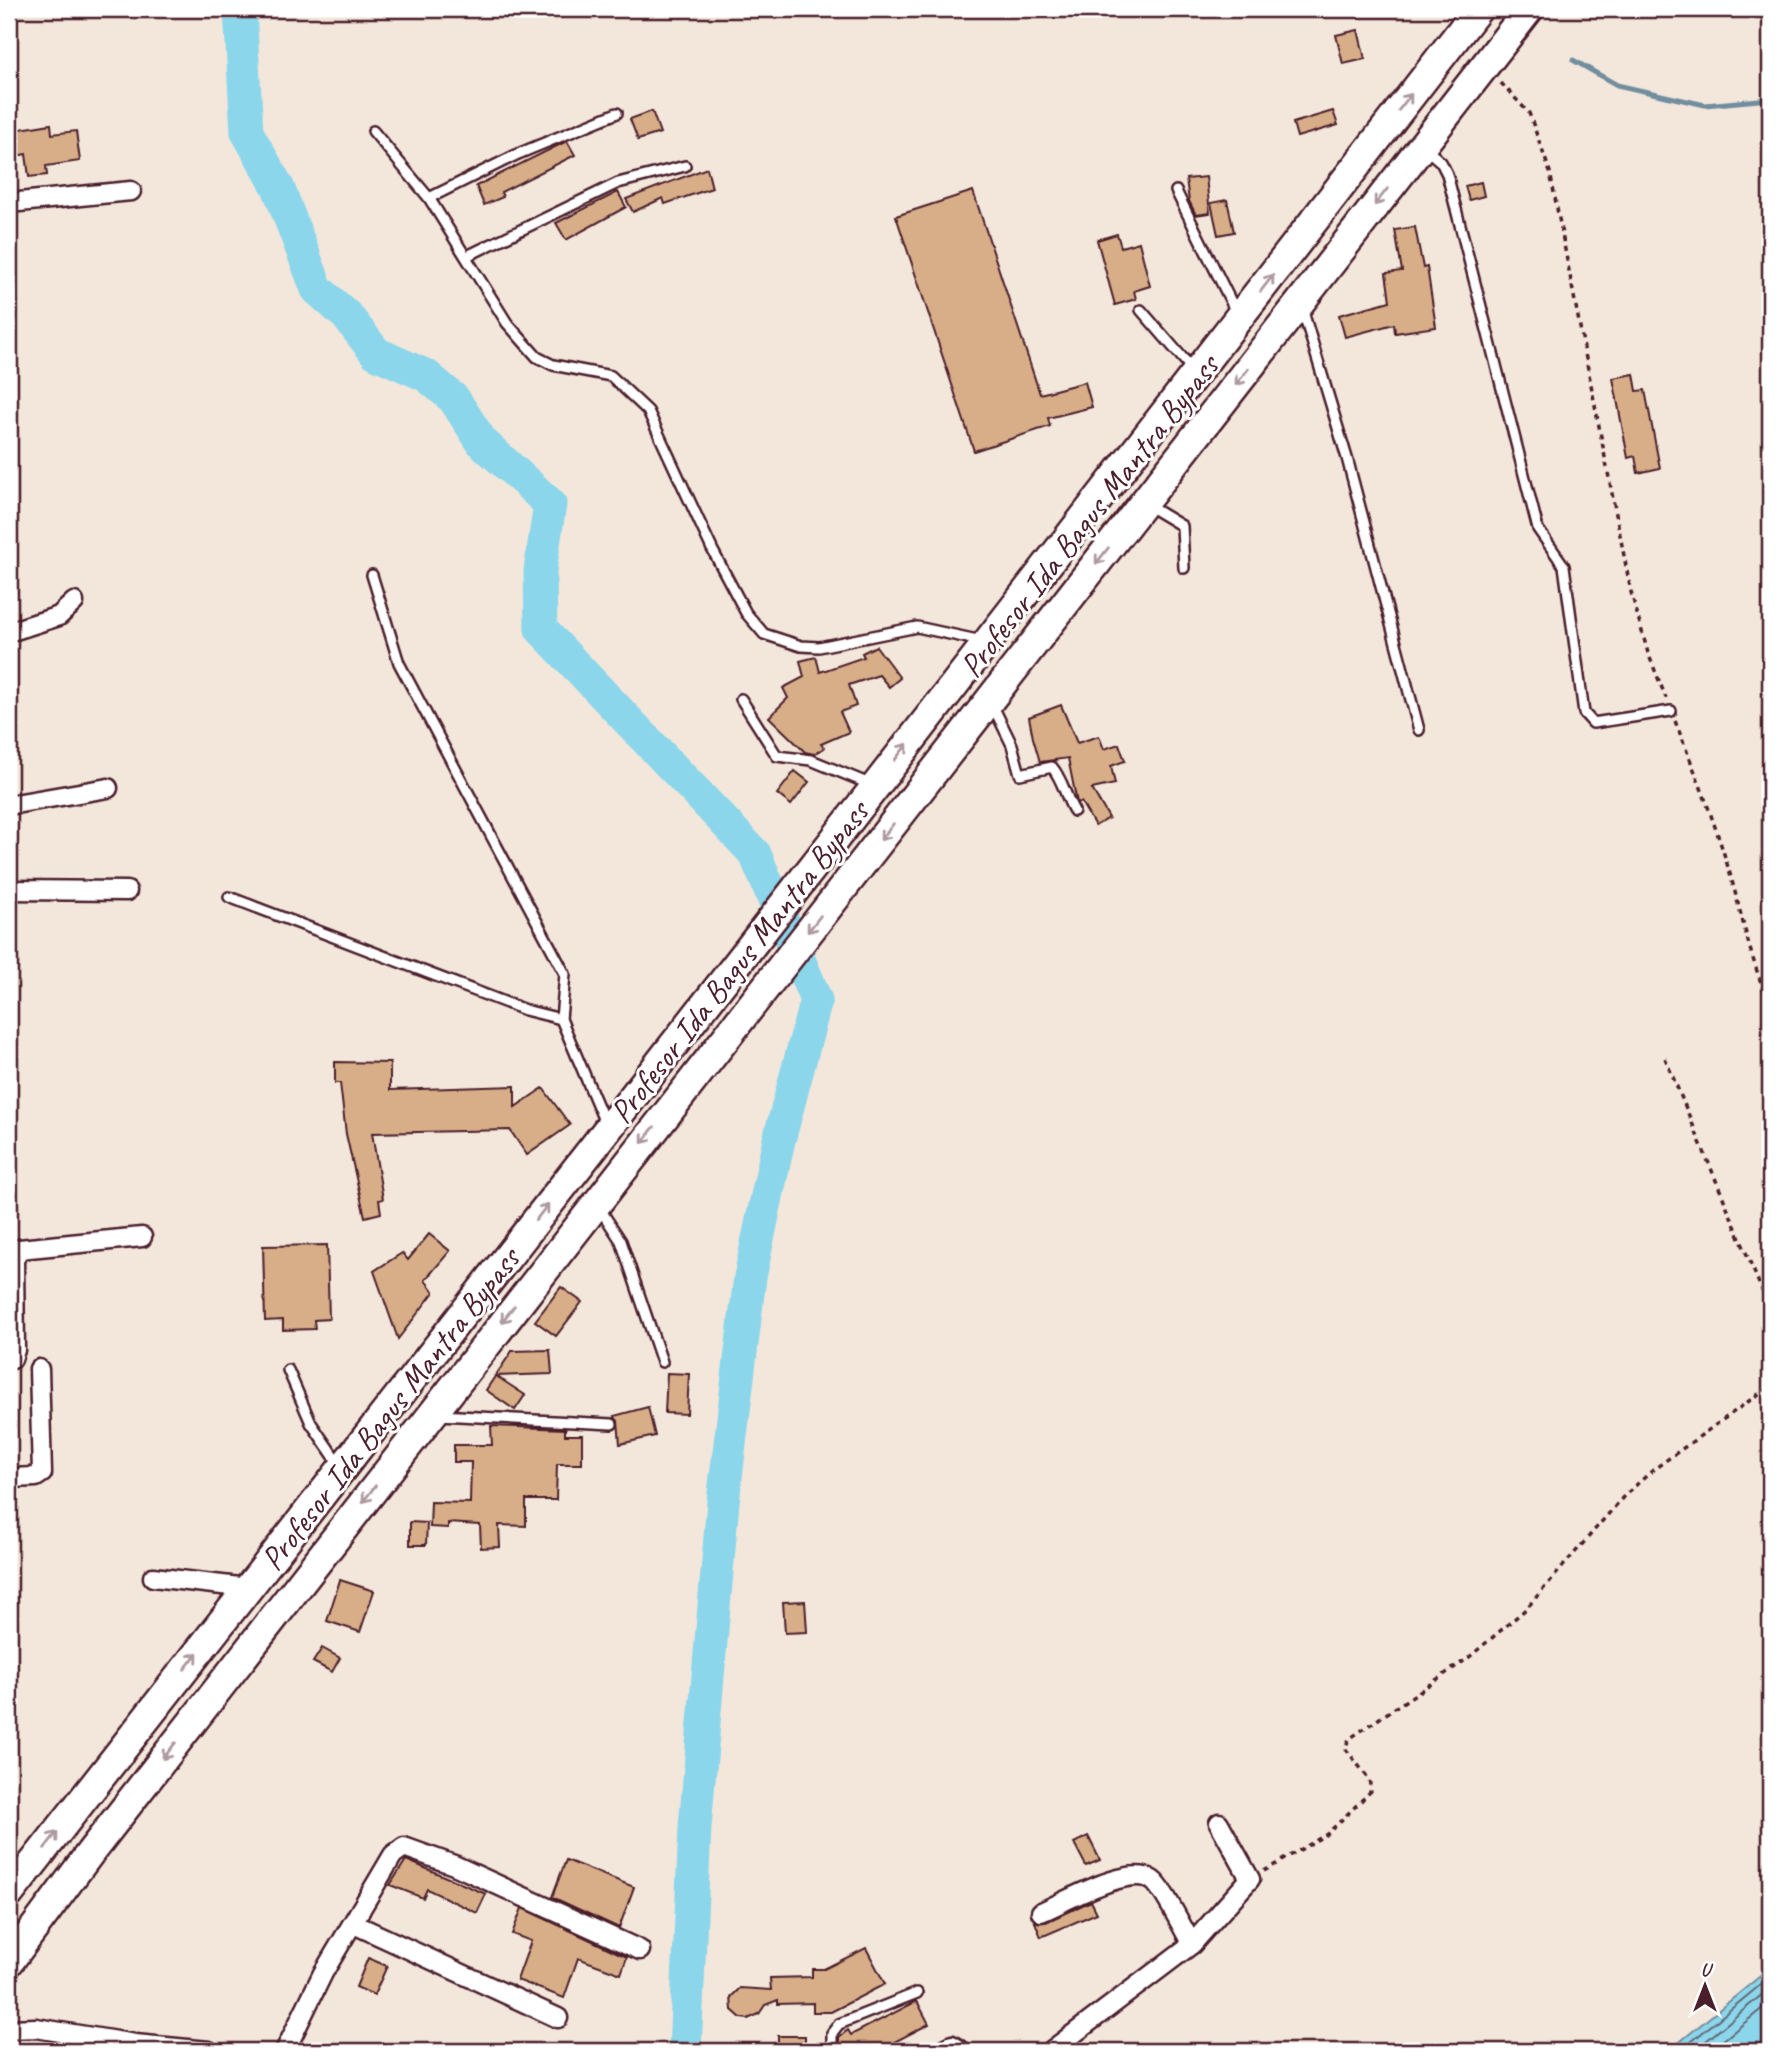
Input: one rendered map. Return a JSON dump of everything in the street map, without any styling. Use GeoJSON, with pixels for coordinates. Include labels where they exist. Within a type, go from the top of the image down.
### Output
{"type":"FeatureCollection","features":[{"type":"Feature","properties":{"kind":"highway","name":"Profesor Ida Bagus Mantra Bypass"},"geometry":{"type":"LineString","coordinates":[[9,1894],[830,845],[1194,371],[1239,318],[1478,9]]}},
{"type":"Feature","properties":{"kind":"highway","name":"Profesor Ida Bagus Mantra Bypass"},"geometry":{"type":"LineString","coordinates":[[9,1962],[430,1414],[1529,9]]}},
{"type":"Feature","properties":{"kind":"street"},"geometry":{"type":"LineString","coordinates":[[9,203],[131,191]]}},
{"type":"Feature","properties":{"kind":"street"},"geometry":{"type":"LineString","coordinates":[[9,632],[59,616],[74,602]]}},
{"type":"Feature","properties":{"kind":"street"},"geometry":{"type":"LineString","coordinates":[[9,805],[108,788]]}},
{"type":"Feature","properties":{"kind":"street"},"geometry":{"type":"LineString","coordinates":[[9,890],[127,891]]}},
{"type":"Feature","properties":{"kind":"street"},"geometry":{"type":"LineString","coordinates":[[10,1360],[15,1350],[14,1259],[19,1249],[142,1237]]}},
{"type":"Feature","properties":{"kind":"street"},"geometry":{"type":"LineString","coordinates":[[9,1478],[36,1477],[42,1473],[39,1369]]}},
{"type":"Feature","properties":{"kind":"street"},"geometry":{"type":"LineString","coordinates":[[153,1577],[248,1588]]}},
{"type":"Feature","properties":{"kind":"street"},"geometry":{"type":"LineString","coordinates":[[1051,2051],[1192,1944],[1250,1879],[1219,1823]]}},
{"type":"Feature","properties":{"kind":"street"},"geometry":{"type":"LineString","coordinates":[[285,2051],[323,1973],[393,1854],[404,1847],[454,1865],[640,1950]]}},
{"type":"Feature","properties":{"kind":"street"},"geometry":{"type":"LineString","coordinates":[[1041,1912],[1117,1878],[1139,1875],[1154,1880],[1192,1944]]}},
{"type":"Feature","properties":{"kind":"street"},"geometry":{"type":"LineString","coordinates":[[354,1924],[558,2018]]}},
{"type":"Feature","properties":{"kind":"street"},"geometry":{"type":"LineString","coordinates":[[9,2029],[36,2028],[135,2044],[209,2051]]}},
{"type":"Feature","properties":{"kind":"street"},"geometry":{"type":"LineString","coordinates":[[941,2051],[952,2045],[961,2051]]}},
{"type":"Feature","properties":{"kind":"lane"},"geometry":{"type":"LineString","coordinates":[[429,198],[518,154],[617,113]]}},
{"type":"Feature","properties":{"kind":"lane"},"geometry":{"type":"LineString","coordinates":[[373,131],[429,198],[507,323],[537,357],[553,365],[611,376],[648,411],[712,549],[746,613],[764,634],[801,646],[819,647],[917,627],[988,642]]}},
{"type":"Feature","properties":{"kind":"lane"},"geometry":{"type":"LineString","coordinates":[[1422,146],[1441,162],[1447,174],[1538,529],[1564,566],[1584,713],[1593,723],[1671,711]]}},
{"type":"Feature","properties":{"kind":"lane"},"geometry":{"type":"LineString","coordinates":[[467,256],[618,183],[685,166]]}},
{"type":"Feature","properties":{"kind":"lane"},"geometry":{"type":"LineString","coordinates":[[1176,191],[1239,318]]}},
{"type":"Feature","properties":{"kind":"lane"},"geometry":{"type":"LineString","coordinates":[[1300,303],[1347,457],[1419,730]]}},
{"type":"Feature","properties":{"kind":"lane"},"geometry":{"type":"LineString","coordinates":[[1141,310],[1194,371]]}},
{"type":"Feature","properties":{"kind":"lane"},"geometry":{"type":"LineString","coordinates":[[1142,503],[1168,514],[1182,526],[1184,568]]}},
{"type":"Feature","properties":{"kind":"lane"},"geometry":{"type":"LineString","coordinates":[[372,575],[399,663],[565,974],[561,1019],[607,1128]]}},
{"type":"Feature","properties":{"kind":"lane"},"geometry":{"type":"LineString","coordinates":[[741,699],[777,756],[811,760],[874,786]]}},
{"type":"Feature","properties":{"kind":"lane"},"geometry":{"type":"LineString","coordinates":[[990,699],[1012,745],[1020,774],[1052,767],[1061,778],[1064,795],[1074,811]]}},
{"type":"Feature","properties":{"kind":"lane"},"geometry":{"type":"LineString","coordinates":[[229,897],[525,1010],[561,1019]]}},
{"type":"Feature","properties":{"kind":"lane"},"geometry":{"type":"LineString","coordinates":[[595,1202],[621,1241],[662,1362]]}},
{"type":"Feature","properties":{"kind":"lane"},"geometry":{"type":"LineString","coordinates":[[288,1370],[311,1423],[342,1468]]}},
{"type":"Feature","properties":{"kind":"lane"},"geometry":{"type":"LineString","coordinates":[[430,1414],[612,1424]]}},
{"type":"Feature","properties":{"kind":"lane"},"geometry":{"type":"LineString","coordinates":[[832,2051],[832,2033],[839,2024],[917,1993]]}},
{"type":"Feature","properties":{"kind":"path"},"geometry":{"type":"LineString","coordinates":[[1483,68],[1512,92],[1529,113],[1550,172],[1631,592],[1648,653],[1707,805],[1752,960],[1770,1005]]}},
{"type":"Feature","properties":{"kind":"path"},"geometry":{"type":"LineString","coordinates":[[1665,1058],[1770,1310]]}},
{"type":"Feature","properties":{"kind":"path"},"geometry":{"type":"LineString","coordinates":[[1250,1879],[1326,1834],[1371,1791],[1369,1779],[1345,1748],[1349,1739],[1468,1659],[1527,1609],[1624,1496],[1654,1469],[1770,1386]]}},
{"type":"Feature","properties":{"kind":"water"},"geometry":{"type":"Polygon","coordinates":[[[1770,1968],[1770,2051],[1667,2051],[1676,2045],[1770,1968]]]}},
{"type":"Feature","properties":{"kind":"building"},"geometry":{"type":"Polygon","coordinates":[[[1358,30],[1365,59],[1343,64],[1336,35],[1358,30]]]}},
{"type":"Feature","properties":{"kind":"building"},"geometry":{"type":"Polygon","coordinates":[[[652,111],[660,133],[638,140],[630,119],[652,111]]]}},
{"type":"Feature","properties":{"kind":"building"},"geometry":{"type":"Polygon","coordinates":[[[1333,111],[1338,125],[1297,137],[1293,123],[1333,111]]]}},
{"type":"Feature","properties":{"kind":"building"},"geometry":{"type":"Polygon","coordinates":[[[51,124],[52,134],[76,131],[80,161],[46,166],[47,175],[29,177],[26,154],[17,156],[14,130],[51,124]]]}},
{"type":"Feature","properties":{"kind":"building"},"geometry":{"type":"Polygon","coordinates":[[[567,141],[575,155],[501,192],[503,197],[484,205],[476,186],[567,141]]]}},
{"type":"Feature","properties":{"kind":"building"},"geometry":{"type":"Polygon","coordinates":[[[707,168],[712,188],[665,204],[663,198],[633,212],[626,199],[707,168]]]}},
{"type":"Feature","properties":{"kind":"building"},"geometry":{"type":"Polygon","coordinates":[[[1206,177],[1210,213],[1196,215],[1189,201],[1186,179],[1206,177]]]}},
{"type":"Feature","properties":{"kind":"building"},"geometry":{"type":"Polygon","coordinates":[[[1481,182],[1484,196],[1469,200],[1465,186],[1481,182]]]}},
{"type":"Feature","properties":{"kind":"building"},"geometry":{"type":"Polygon","coordinates":[[[973,191],[1040,394],[1085,382],[1092,407],[1048,418],[1050,426],[974,451],[896,216],[973,191]]]}},
{"type":"Feature","properties":{"kind":"building"},"geometry":{"type":"Polygon","coordinates":[[[618,192],[626,207],[566,240],[556,223],[618,192]]]}},
{"type":"Feature","properties":{"kind":"building"},"geometry":{"type":"Polygon","coordinates":[[[1227,200],[1234,232],[1218,235],[1211,203],[1227,200]]]}},
{"type":"Feature","properties":{"kind":"building"},"geometry":{"type":"Polygon","coordinates":[[[1415,227],[1423,268],[1427,267],[1436,327],[1395,333],[1394,324],[1345,337],[1339,315],[1390,301],[1386,273],[1402,271],[1395,230],[1415,227]]]}},
{"type":"Feature","properties":{"kind":"building"},"geometry":{"type":"Polygon","coordinates":[[[1117,234],[1121,247],[1139,242],[1150,286],[1134,291],[1136,299],[1115,305],[1097,240],[1117,234]]]}},
{"type":"Feature","properties":{"kind":"building"},"geometry":{"type":"Polygon","coordinates":[[[1634,374],[1637,391],[1645,390],[1660,468],[1638,473],[1635,456],[1628,458],[1613,378],[1634,374]]]}},
{"type":"Feature","properties":{"kind":"building"},"geometry":{"type":"Polygon","coordinates":[[[876,646],[900,678],[889,687],[879,675],[849,685],[856,706],[840,712],[849,732],[821,744],[824,748],[814,754],[805,752],[769,717],[788,698],[783,688],[804,677],[800,661],[816,657],[820,672],[864,657],[862,653],[876,646]]]}},
{"type":"Feature","properties":{"kind":"building"},"geometry":{"type":"Polygon","coordinates":[[[1061,705],[1077,743],[1099,736],[1104,749],[1119,744],[1125,761],[1111,766],[1115,784],[1092,789],[1109,818],[1095,826],[1081,802],[1077,803],[1068,758],[1040,762],[1033,738],[1029,717],[1061,705]]]}},
{"type":"Feature","properties":{"kind":"building"},"geometry":{"type":"Polygon","coordinates":[[[795,771],[809,782],[791,805],[777,794],[795,771]]]}},
{"type":"Feature","properties":{"kind":"building"},"geometry":{"type":"Polygon","coordinates":[[[335,1062],[390,1063],[390,1090],[515,1086],[515,1107],[543,1088],[570,1125],[527,1155],[510,1130],[372,1133],[383,1199],[379,1200],[381,1213],[365,1217],[346,1134],[340,1083],[335,1083],[335,1062]]]}},
{"type":"Feature","properties":{"kind":"building"},"geometry":{"type":"Polygon","coordinates":[[[429,1234],[450,1251],[425,1280],[434,1292],[398,1339],[374,1271],[402,1253],[408,1260],[429,1234]]]}},
{"type":"Feature","properties":{"kind":"building"},"geometry":{"type":"Polygon","coordinates":[[[327,1245],[329,1319],[314,1320],[315,1329],[283,1330],[283,1320],[265,1321],[263,1246],[327,1245]]]}},
{"type":"Feature","properties":{"kind":"building"},"geometry":{"type":"Polygon","coordinates":[[[561,1287],[582,1302],[556,1336],[535,1321],[561,1287]]]}},
{"type":"Feature","properties":{"kind":"building"},"geometry":{"type":"Polygon","coordinates":[[[550,1350],[552,1374],[496,1376],[525,1395],[515,1410],[486,1390],[512,1351],[550,1350]]]}},
{"type":"Feature","properties":{"kind":"building"},"geometry":{"type":"Polygon","coordinates":[[[667,1373],[689,1374],[687,1414],[665,1413],[667,1373]]]}},
{"type":"Feature","properties":{"kind":"building"},"geometry":{"type":"Polygon","coordinates":[[[648,1407],[655,1436],[620,1444],[618,1421],[614,1416],[648,1407]]]}},
{"type":"Feature","properties":{"kind":"building"},"geometry":{"type":"Polygon","coordinates":[[[491,1426],[565,1429],[565,1435],[582,1435],[582,1464],[557,1464],[556,1500],[526,1500],[526,1526],[499,1525],[500,1547],[481,1548],[480,1525],[448,1523],[448,1528],[430,1527],[431,1502],[470,1503],[471,1462],[454,1462],[454,1445],[492,1445],[491,1426]]]}},
{"type":"Feature","properties":{"kind":"building"},"geometry":{"type":"Polygon","coordinates":[[[410,1522],[427,1523],[426,1545],[410,1545],[410,1522]]]}},
{"type":"Feature","properties":{"kind":"building"},"geometry":{"type":"Polygon","coordinates":[[[340,1580],[374,1591],[360,1632],[327,1621],[340,1580]]]}},
{"type":"Feature","properties":{"kind":"building"},"geometry":{"type":"Polygon","coordinates":[[[805,1601],[807,1632],[785,1633],[783,1602],[805,1601]]]}},
{"type":"Feature","properties":{"kind":"building"},"geometry":{"type":"Polygon","coordinates":[[[322,1648],[340,1658],[332,1672],[313,1662],[322,1648]]]}},
{"type":"Feature","properties":{"kind":"building"},"geometry":{"type":"Polygon","coordinates":[[[1088,1836],[1100,1860],[1086,1866],[1074,1843],[1088,1836]]]}},
{"type":"Feature","properties":{"kind":"building"},"geometry":{"type":"Polygon","coordinates":[[[406,1860],[486,1894],[477,1913],[427,1889],[423,1898],[390,1885],[406,1860]]]}},
{"type":"Feature","properties":{"kind":"building"},"geometry":{"type":"Polygon","coordinates":[[[566,1860],[634,1887],[619,1928],[552,1897],[566,1860]]]}},
{"type":"Feature","properties":{"kind":"building"},"geometry":{"type":"Polygon","coordinates":[[[1091,1901],[1097,1913],[1041,1937],[1035,1922],[1046,1922],[1091,1901]]]}},
{"type":"Feature","properties":{"kind":"building"},"geometry":{"type":"Polygon","coordinates":[[[522,1908],[627,1957],[621,1974],[578,1958],[564,1998],[517,1980],[531,1941],[512,1934],[522,1908]]]}},
{"type":"Feature","properties":{"kind":"building"},"geometry":{"type":"Polygon","coordinates":[[[866,1948],[885,1984],[831,2012],[813,2012],[813,2003],[778,2004],[778,2000],[765,2005],[759,2014],[748,2019],[741,2018],[732,2010],[731,1997],[740,1988],[771,1990],[770,1978],[812,1977],[812,1969],[824,1969],[866,1948]]]}},
{"type":"Feature","properties":{"kind":"building"},"geometry":{"type":"Polygon","coordinates":[[[368,1958],[387,1966],[374,1995],[356,1987],[368,1958]]]}},
{"type":"Feature","properties":{"kind":"building"},"geometry":{"type":"Polygon","coordinates":[[[917,2001],[929,2024],[877,2051],[839,2050],[839,2037],[848,2030],[851,2035],[917,2001]]]}},
{"type":"Feature","properties":{"kind":"building"},"geometry":{"type":"Polygon","coordinates":[[[778,2036],[805,2036],[805,2051],[778,2051],[778,2036]]]}},
{"type":"Feature","properties":{"kind":"waterway"},"geometry":{"type":"LineString","coordinates":[[240,9],[247,132],[278,187],[317,289],[347,316],[376,353],[427,376],[454,399],[482,442],[550,504],[540,571],[541,629],[755,854],[816,1000],[778,1144],[750,1277],[723,1502],[695,1827],[685,2051]]}},
{"type":"Feature","properties":{"kind":"waterway"},"geometry":{"type":"LineString","coordinates":[[1573,60],[1617,85],[1705,105],[1770,99]]}}]}
